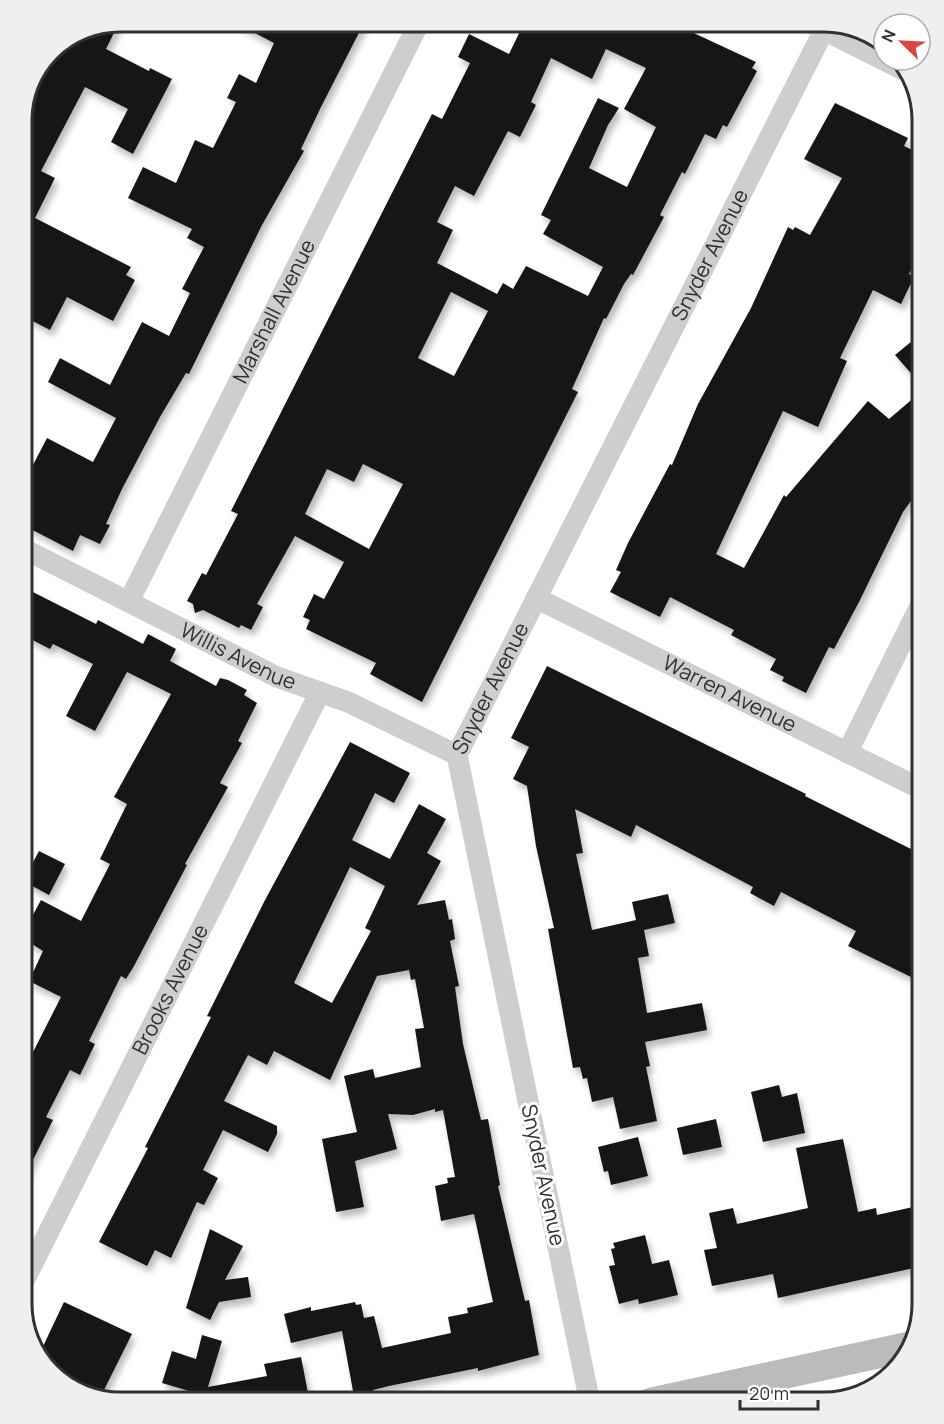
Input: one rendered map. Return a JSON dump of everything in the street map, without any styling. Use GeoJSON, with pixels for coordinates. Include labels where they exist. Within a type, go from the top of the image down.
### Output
{"type":"FeatureCollection","features":[{"type":"Feature","properties":{"kind":"main road"},"geometry":{"type":"LineString","coordinates":[[743,1392],[900,1349]]}},
{"type":"Feature","properties":{"kind":"street","name":"Marshall Avenue"},"geometry":{"type":"LineString","coordinates":[[129,601],[414,32]]}},
{"type":"Feature","properties":{"kind":"street","name":"Snyder Avenue"},"geometry":{"type":"LineString","coordinates":[[588,1392],[457,755],[812,32]]}},
{"type":"Feature","properties":{"kind":"street"},"geometry":{"type":"LineString","coordinates":[[827,32],[893,65]]}},
{"type":"Feature","properties":{"kind":"street","name":"Willis Avenue"},"geometry":{"type":"LineString","coordinates":[[32,553],[277,677],[348,702],[457,755]]}},
{"type":"Feature","properties":{"kind":"street","name":"Warren Avenue"},"geometry":{"type":"LineString","coordinates":[[536,598],[912,785]]}},
{"type":"Feature","properties":{"kind":"street"},"geometry":{"type":"LineString","coordinates":[[847,753],[912,622]]}},
{"type":"Feature","properties":{"kind":"street","name":"Brooks Avenue"},"geometry":{"type":"LineString","coordinates":[[32,1265],[320,692]]}},
{"type":"Feature","properties":{"kind":"building"},"geometry":{"type":"Polygon","coordinates":[[[114,32],[106,49],[149,71],[150,68],[172,79],[133,154],[111,142],[128,109],[85,87],[41,171],[55,178],[35,218],[131,267],[126,275],[135,280],[113,321],[67,297],[50,330],[32,321],[33,102],[46,71],[57,57],[86,38],[114,32]]]}},
{"type":"Feature","properties":{"kind":"building"},"geometry":{"type":"Polygon","coordinates":[[[253,32],[359,32],[301,149],[304,151],[262,225],[189,374],[186,373],[160,417],[122,489],[106,524],[110,525],[100,544],[80,535],[73,551],[32,530],[32,467],[47,438],[93,462],[116,418],[48,382],[60,358],[110,385],[142,322],[169,336],[190,293],[182,289],[204,247],[187,238],[192,229],[128,198],[143,167],[176,183],[195,140],[213,148],[236,102],[227,98],[239,74],[256,83],[274,43],[253,32]]]}},
{"type":"Feature","properties":{"kind":"building"},"geometry":{"type":"Polygon","coordinates":[[[520,32],[692,32],[756,62],[752,68],[757,71],[727,127],[723,125],[716,139],[705,134],[685,174],[682,172],[660,215],[664,217],[633,275],[631,274],[624,284],[606,319],[604,318],[572,389],[578,392],[422,702],[370,674],[376,663],[306,629],[310,620],[303,617],[314,594],[324,599],[344,562],[295,536],[257,604],[263,607],[251,630],[241,625],[239,628],[203,610],[195,613],[193,604],[187,601],[202,573],[206,575],[238,514],[231,511],[432,114],[442,119],[470,63],[458,57],[469,34],[509,54],[520,32]],[[606,49],[592,79],[551,58],[531,102],[536,105],[520,137],[508,131],[474,196],[455,186],[437,222],[453,230],[437,263],[497,294],[503,283],[513,289],[526,266],[588,296],[603,267],[543,234],[551,220],[541,215],[598,98],[619,108],[608,125],[589,168],[627,187],[656,127],[624,109],[646,68],[606,49]],[[451,292],[418,358],[454,376],[488,311],[451,292]],[[363,464],[354,482],[327,469],[305,514],[369,549],[403,484],[363,464]]]}},
{"type":"Feature","properties":{"kind":"building"},"geometry":{"type":"Polygon","coordinates":[[[835,103],[908,138],[904,146],[912,150],[912,268],[909,274],[912,276],[912,281],[901,304],[873,290],[840,358],[847,361],[818,427],[783,411],[716,554],[744,568],[784,495],[786,497],[868,401],[889,419],[912,399],[912,499],[903,512],[834,649],[829,647],[806,693],[782,681],[784,677],[770,670],[776,659],[731,635],[734,630],[670,597],[660,617],[610,592],[621,572],[616,570],[628,543],[670,464],[672,465],[698,404],[751,308],[788,227],[793,230],[795,227],[810,235],[842,178],[804,159],[835,103]]]}},
{"type":"Feature","properties":{"kind":"building"},"geometry":{"type":"Polygon","coordinates":[[[912,341],[912,374],[895,355],[912,341]]]}},
{"type":"Feature","properties":{"kind":"building"},"geometry":{"type":"Polygon","coordinates":[[[32,592],[96,624],[98,620],[143,644],[148,634],[176,649],[170,661],[216,686],[220,678],[228,680],[247,690],[244,695],[257,703],[238,741],[242,743],[220,783],[228,787],[185,864],[187,865],[134,966],[126,979],[121,976],[89,1041],[95,1044],[80,1075],[70,1070],[46,1117],[53,1120],[32,1162],[32,1054],[61,997],[32,982],[32,975],[43,951],[32,944],[32,917],[41,900],[81,921],[110,864],[100,859],[127,804],[114,797],[171,694],[127,672],[95,731],[66,716],[93,664],[53,644],[50,649],[32,640],[32,592]]]}},
{"type":"Feature","properties":{"kind":"building"},"geometry":{"type":"Polygon","coordinates":[[[547,666],[806,794],[805,796],[912,850],[912,978],[848,946],[856,931],[781,892],[774,906],[750,893],[753,887],[636,825],[631,837],[575,809],[583,853],[576,854],[592,930],[636,920],[632,902],[668,894],[675,923],[644,930],[649,956],[638,958],[647,1013],[702,1003],[707,1030],[645,1042],[650,1066],[646,1067],[657,1121],[620,1129],[613,1097],[592,1102],[587,1078],[583,1079],[580,1067],[573,1068],[548,929],[554,928],[536,846],[527,786],[513,779],[529,747],[511,738],[547,666]]]}},
{"type":"Feature","properties":{"kind":"building"},"geometry":{"type":"Polygon","coordinates":[[[350,742],[410,773],[394,803],[375,793],[352,840],[390,859],[419,804],[446,819],[427,853],[441,861],[417,905],[445,900],[449,920],[452,919],[455,939],[450,941],[459,986],[455,987],[463,1044],[481,1120],[488,1119],[500,1185],[498,1186],[525,1301],[529,1300],[539,1355],[478,1371],[478,1368],[389,1386],[373,1390],[374,1392],[353,1392],[342,1331],[291,1343],[284,1314],[311,1307],[311,1311],[355,1302],[356,1305],[361,1304],[364,1318],[374,1316],[382,1348],[451,1333],[448,1317],[468,1313],[467,1308],[493,1302],[474,1214],[441,1221],[435,1186],[448,1183],[447,1178],[455,1177],[443,1110],[435,1112],[435,1109],[413,1115],[388,1114],[397,1149],[355,1161],[364,1207],[336,1212],[322,1139],[357,1132],[344,1076],[373,1069],[375,1078],[421,1067],[415,1029],[424,1028],[415,979],[411,980],[409,970],[377,976],[330,1080],[274,1051],[267,1065],[248,1055],[224,1101],[277,1126],[277,1134],[268,1152],[223,1130],[203,1170],[218,1178],[204,1205],[197,1202],[171,1258],[155,1250],[147,1266],[99,1242],[148,1148],[145,1147],[211,1017],[207,1016],[264,902],[350,742]],[[350,867],[294,983],[332,1003],[371,931],[365,928],[385,886],[350,867]]]}},
{"type":"Feature","properties":{"kind":"building"},"geometry":{"type":"Polygon","coordinates":[[[39,851],[65,864],[49,895],[32,886],[32,864],[39,851]]]}},
{"type":"Feature","properties":{"kind":"building"},"geometry":{"type":"Polygon","coordinates":[[[779,1085],[782,1097],[797,1093],[805,1133],[763,1142],[751,1092],[779,1085]]]}},
{"type":"Feature","properties":{"kind":"building"},"geometry":{"type":"Polygon","coordinates":[[[716,1119],[722,1147],[683,1155],[677,1128],[716,1119]]]}},
{"type":"Feature","properties":{"kind":"building"},"geometry":{"type":"Polygon","coordinates":[[[638,1137],[648,1176],[611,1185],[608,1171],[604,1172],[598,1147],[638,1137]]]}},
{"type":"Feature","properties":{"kind":"building"},"geometry":{"type":"Polygon","coordinates":[[[843,1139],[858,1212],[876,1208],[877,1215],[912,1207],[912,1268],[778,1298],[773,1274],[712,1286],[704,1250],[717,1248],[709,1213],[733,1208],[737,1224],[808,1208],[796,1148],[843,1139]]]}},
{"type":"Feature","properties":{"kind":"building"},"geometry":{"type":"Polygon","coordinates":[[[210,1229],[243,1246],[225,1280],[248,1277],[251,1297],[219,1302],[210,1320],[186,1308],[210,1229]]]}},
{"type":"Feature","properties":{"kind":"building"},"geometry":{"type":"Polygon","coordinates":[[[645,1235],[652,1264],[669,1260],[678,1295],[639,1304],[638,1299],[619,1304],[609,1266],[615,1265],[611,1249],[615,1248],[613,1243],[645,1235]]]}},
{"type":"Feature","properties":{"kind":"building"},"geometry":{"type":"Polygon","coordinates":[[[64,1302],[132,1334],[103,1391],[71,1378],[57,1367],[43,1347],[64,1302]]]}},
{"type":"Feature","properties":{"kind":"building"},"geometry":{"type":"Polygon","coordinates":[[[202,1335],[222,1341],[208,1387],[267,1376],[264,1364],[301,1357],[308,1392],[185,1392],[189,1391],[162,1383],[172,1351],[196,1359],[202,1335]]]}}]}
